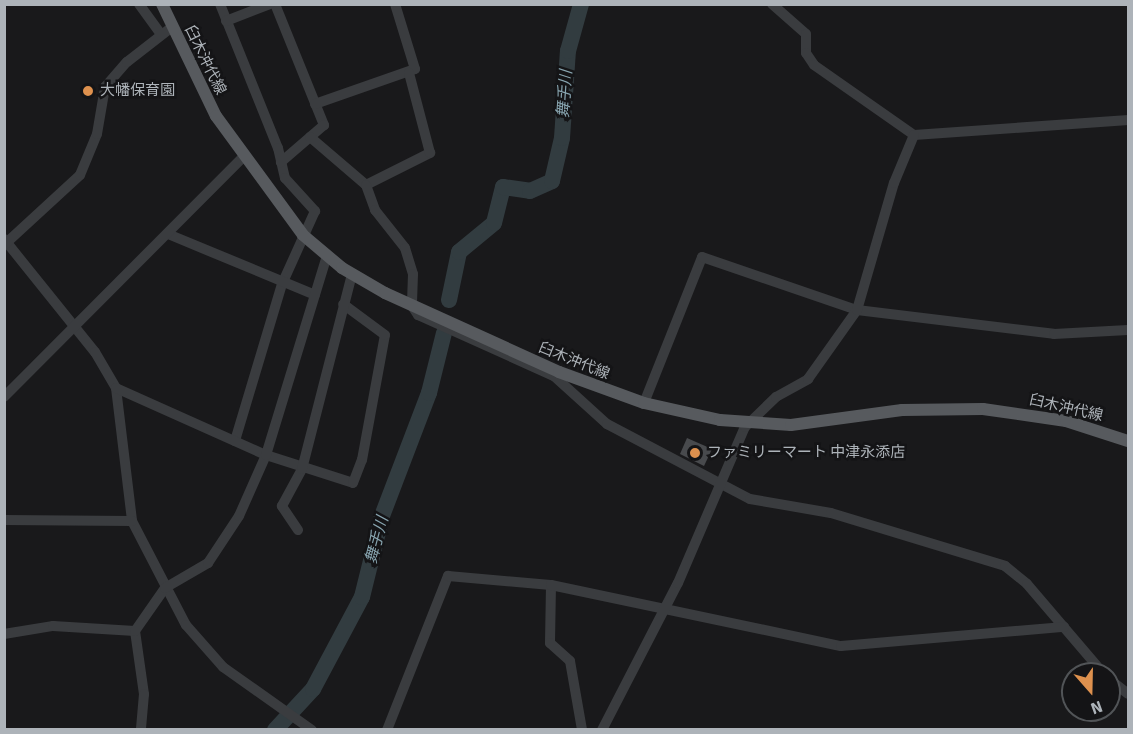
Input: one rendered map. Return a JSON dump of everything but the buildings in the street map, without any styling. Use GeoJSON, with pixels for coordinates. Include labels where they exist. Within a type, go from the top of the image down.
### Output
{"type":"FeatureCollection","features":[{"type":"Feature","properties":{"kind":"main road","name":"臼木沖代線"},"geometry":{"type":"LineString","coordinates":[[162,4],[172,27],[243,157],[303,235],[352,274],[412,306],[559,372],[644,403],[748,423],[791,425],[902,410],[983,408],[1066,421],[1128,441]]}},
{"type":"Feature","properties":{"kind":"street"},"geometry":{"type":"LineString","coordinates":[[139,4],[159,33]]}},
{"type":"Feature","properties":{"kind":"street"},"geometry":{"type":"LineString","coordinates":[[220,4],[281,162],[285,178],[315,211],[282,284],[235,441]]}},
{"type":"Feature","properties":{"kind":"street"},"geometry":{"type":"LineString","coordinates":[[226,21],[270,4]]}},
{"type":"Feature","properties":{"kind":"street"},"geometry":{"type":"LineString","coordinates":[[275,4],[324,125],[281,162]]}},
{"type":"Feature","properties":{"kind":"street"},"geometry":{"type":"LineString","coordinates":[[315,104],[415,69],[409,37],[395,4]]}},
{"type":"Feature","properties":{"kind":"street"},"geometry":{"type":"LineString","coordinates":[[772,4],[806,34],[806,53],[814,65],[914,135],[1128,120]]}},
{"type":"Feature","properties":{"kind":"street"},"geometry":{"type":"LineString","coordinates":[[172,27],[159,33],[105,87],[97,134],[80,175],[5,242],[72,325],[116,388],[132,521],[186,625],[223,667],[312,729]]}},
{"type":"Feature","properties":{"kind":"street"},"geometry":{"type":"LineString","coordinates":[[366,185],[430,153],[409,73]]}},
{"type":"Feature","properties":{"kind":"street"},"geometry":{"type":"LineString","coordinates":[[602,729],[667,607],[748,423],[808,379],[857,310],[894,183],[914,135]]}},
{"type":"Feature","properties":{"kind":"street"},"geometry":{"type":"LineString","coordinates":[[310,137],[366,185],[375,210],[405,248],[413,274],[412,306],[418,315],[554,376],[607,424],[720,486],[761,503],[831,513],[998,563],[1022,579],[1094,662]]}},
{"type":"Feature","properties":{"kind":"street"},"geometry":{"type":"LineString","coordinates":[[4,397],[72,325],[168,234],[243,157]]}},
{"type":"Feature","properties":{"kind":"street"},"geometry":{"type":"LineString","coordinates":[[168,234],[282,284],[315,295]]}},
{"type":"Feature","properties":{"kind":"street"},"geometry":{"type":"LineString","coordinates":[[141,729],[144,694],[135,631],[165,588],[208,563],[238,516],[266,455],[327,256]]}},
{"type":"Feature","properties":{"kind":"street"},"geometry":{"type":"LineString","coordinates":[[644,403],[702,257],[857,310],[1054,334],[1128,330]]}},
{"type":"Feature","properties":{"kind":"street"},"geometry":{"type":"LineString","coordinates":[[298,530],[282,506],[302,469],[352,274]]}},
{"type":"Feature","properties":{"kind":"street"},"geometry":{"type":"LineString","coordinates":[[116,388],[266,455],[345,483],[358,477],[385,335],[343,304]]}},
{"type":"Feature","properties":{"kind":"street"},"geometry":{"type":"LineString","coordinates":[[4,520],[132,521]]}},
{"type":"Feature","properties":{"kind":"street"},"geometry":{"type":"LineString","coordinates":[[387,729],[426,641],[443,580],[453,576],[551,585],[667,607],[842,646],[1064,627]]}},
{"type":"Feature","properties":{"kind":"street"},"geometry":{"type":"LineString","coordinates":[[551,585],[550,643],[570,661],[582,729]]}},
{"type":"Feature","properties":{"kind":"street"},"geometry":{"type":"LineString","coordinates":[[4,634],[53,626],[135,631]]}},
{"type":"Feature","properties":{"kind":"waterway","name":"舞手川"},"geometry":{"type":"LineString","coordinates":[[449,300],[459,252],[494,223],[503,187],[530,191],[552,181],[562,138],[568,51],[581,4]]}},
{"type":"Feature","properties":{"kind":"waterway","name":"舞手川"},"geometry":{"type":"LineString","coordinates":[[275,730],[313,689],[362,597],[382,516],[429,393],[444,333]]}},
{"type":"Feature","properties":{"kind":"place","name":"大幡保育園"},"geometry":{"type":"Point","coordinates":[88,91]}},
{"type":"Feature","properties":{"kind":"place","name":"ファミリーマート 中津永添店"},"geometry":{"type":"Point","coordinates":[695,453]}}]}
